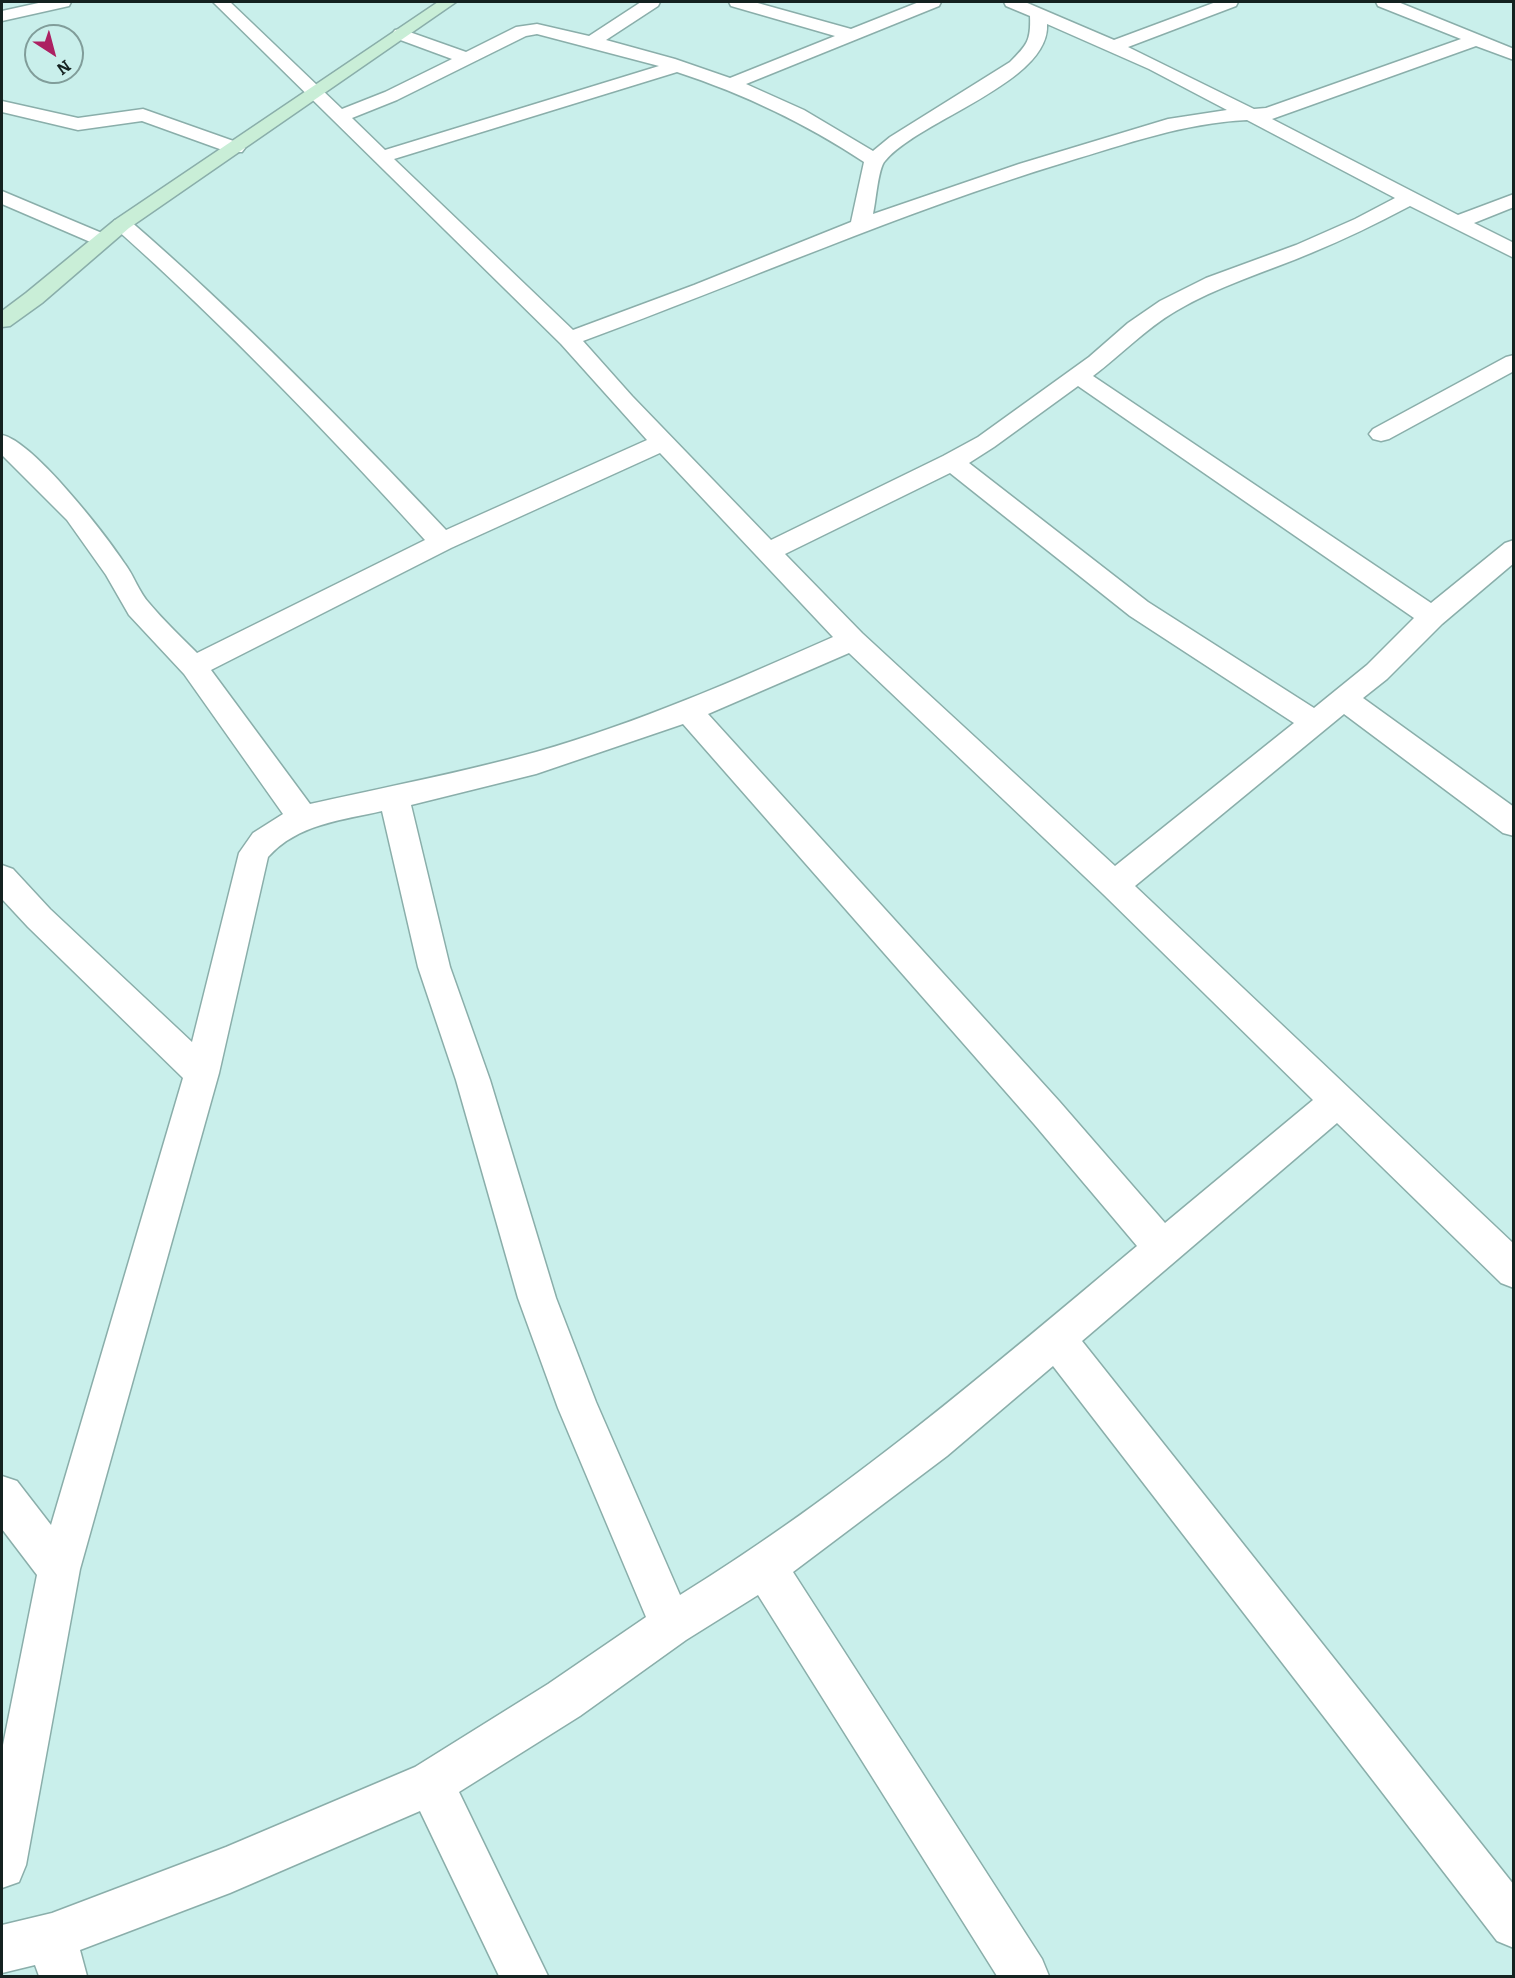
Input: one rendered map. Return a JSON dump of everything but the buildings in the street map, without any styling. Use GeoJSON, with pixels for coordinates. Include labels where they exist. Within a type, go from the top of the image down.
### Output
{"type":"FeatureCollection","features":[{"type":"Feature","properties":{"kind":"street"},"geometry":{"type":"LineString","coordinates":[[2,16],[63,2]]}},
{"type":"Feature","properties":{"kind":"street"},"geometry":{"type":"LineString","coordinates":[[220,2],[569,339],[663,442],[852,640],[1114,885],[1514,1270]]}},
{"type":"Feature","properties":{"kind":"street"},"geometry":{"type":"LineString","coordinates":[[2,321],[34,298],[122,224],[448,2]]}},
{"type":"Feature","properties":{"kind":"street"},"geometry":{"type":"LineString","coordinates":[[591,42],[652,2]]}},
{"type":"Feature","properties":{"kind":"street"},"geometry":{"type":"LineString","coordinates":[[737,2],[848,34]]}},
{"type":"Feature","properties":{"kind":"street"},"geometry":{"type":"LineString","coordinates":[[730,84],[848,34],[933,2]]}},
{"type":"Feature","properties":{"kind":"street"},"geometry":{"type":"LineString","coordinates":[[1012,2],[1155,65],[1514,252]]}},
{"type":"Feature","properties":{"kind":"street"},"geometry":{"type":"LineString","coordinates":[[1112,47],[1230,2]]}},
{"type":"Feature","properties":{"kind":"street"},"geometry":{"type":"LineString","coordinates":[[1384,2],[1514,55]]}},
{"type":"Feature","properties":{"kind":"street"},"geometry":{"type":"LineString","coordinates":[[861,225],[874,160],[897,141],[1016,66],[1034,48],[1039,33],[1038,14]]}},
{"type":"Feature","properties":{"kind":"street"},"geometry":{"type":"LineString","coordinates":[[340,116],[390,96],[522,31],[537,29],[676,66],[730,84],[815,123],[849,142],[874,160]]}},
{"type":"Feature","properties":{"kind":"street"},"geometry":{"type":"LineString","coordinates":[[401,34],[467,58]]}},
{"type":"Feature","properties":{"kind":"street"},"geometry":{"type":"LineString","coordinates":[[569,339],[702,290],[861,225],[1026,168],[1136,133],[1214,116],[1274,112],[1476,40]]}},
{"type":"Feature","properties":{"kind":"street"},"geometry":{"type":"LineString","coordinates":[[381,157],[676,66]]}},
{"type":"Feature","properties":{"kind":"street"},"geometry":{"type":"LineString","coordinates":[[2,106],[78,124],[143,115],[235,148]]}},
{"type":"Feature","properties":{"kind":"street"},"geometry":{"type":"LineString","coordinates":[[2,197],[102,240]]}},
{"type":"Feature","properties":{"kind":"street"},"geometry":{"type":"LineString","coordinates":[[768,552],[952,462],[986,442],[1097,362],[1136,328],[1168,306],[1214,283],[1303,249],[1362,223],[1410,198]]}},
{"type":"Feature","properties":{"kind":"street"},"geometry":{"type":"LineString","coordinates":[[1458,222],[1514,200]]}},
{"type":"Feature","properties":{"kind":"street"},"geometry":{"type":"LineString","coordinates":[[122,224],[177,271],[295,385],[442,542]]}},
{"type":"Feature","properties":{"kind":"street"},"geometry":{"type":"LineString","coordinates":[[1381,434],[1514,362]]}},
{"type":"Feature","properties":{"kind":"street"},"geometry":{"type":"LineString","coordinates":[[1078,376],[1432,617]]}},
{"type":"Feature","properties":{"kind":"street"},"geometry":{"type":"LineString","coordinates":[[2,442],[76,514],[116,570],[138,608],[194,667],[303,818]]}},
{"type":"Feature","properties":{"kind":"street"},"geometry":{"type":"LineString","coordinates":[[194,667],[442,542],[663,442]]}},
{"type":"Feature","properties":{"kind":"street"},"geometry":{"type":"LineString","coordinates":[[952,462],[1139,609],[1316,723]]}},
{"type":"Feature","properties":{"kind":"street"},"geometry":{"type":"LineString","coordinates":[[1114,885],[1377,672],[1432,617],[1514,549]]}},
{"type":"Feature","properties":{"kind":"street"},"geometry":{"type":"LineString","coordinates":[[2,1864],[59,1569],[202,1073],[254,854],[261,842],[303,818],[489,777],[568,753],[689,711],[852,640]]}},
{"type":"Feature","properties":{"kind":"street"},"geometry":{"type":"LineString","coordinates":[[1344,699],[1514,824]]}},
{"type":"Feature","properties":{"kind":"street"},"geometry":{"type":"LineString","coordinates":[[689,711],[760,795],[1021,1082],[1163,1248]]}},
{"type":"Feature","properties":{"kind":"street"},"geometry":{"type":"LineString","coordinates":[[394,797],[434,967],[472,1080],[537,1298],[578,1408],[671,1625]]}},
{"type":"Feature","properties":{"kind":"street"},"geometry":{"type":"LineString","coordinates":[[2,878],[39,918],[202,1073]]}},
{"type":"Feature","properties":{"kind":"street"},"geometry":{"type":"LineString","coordinates":[[2,1948],[58,1957],[230,1869],[431,1783],[564,1700],[671,1625],[765,1567],[933,1443],[1338,1101]]}},
{"type":"Feature","properties":{"kind":"street"},"geometry":{"type":"LineString","coordinates":[[1056,1339],[1514,1924]]}},
{"type":"Feature","properties":{"kind":"street"},"geometry":{"type":"LineString","coordinates":[[2,1496],[59,1569]]}},
{"type":"Feature","properties":{"kind":"street"},"geometry":{"type":"LineString","coordinates":[[765,1567],[1024,1977]]}},
{"type":"Feature","properties":{"kind":"street"},"geometry":{"type":"LineString","coordinates":[[431,1783],[524,1977]]}}]}
